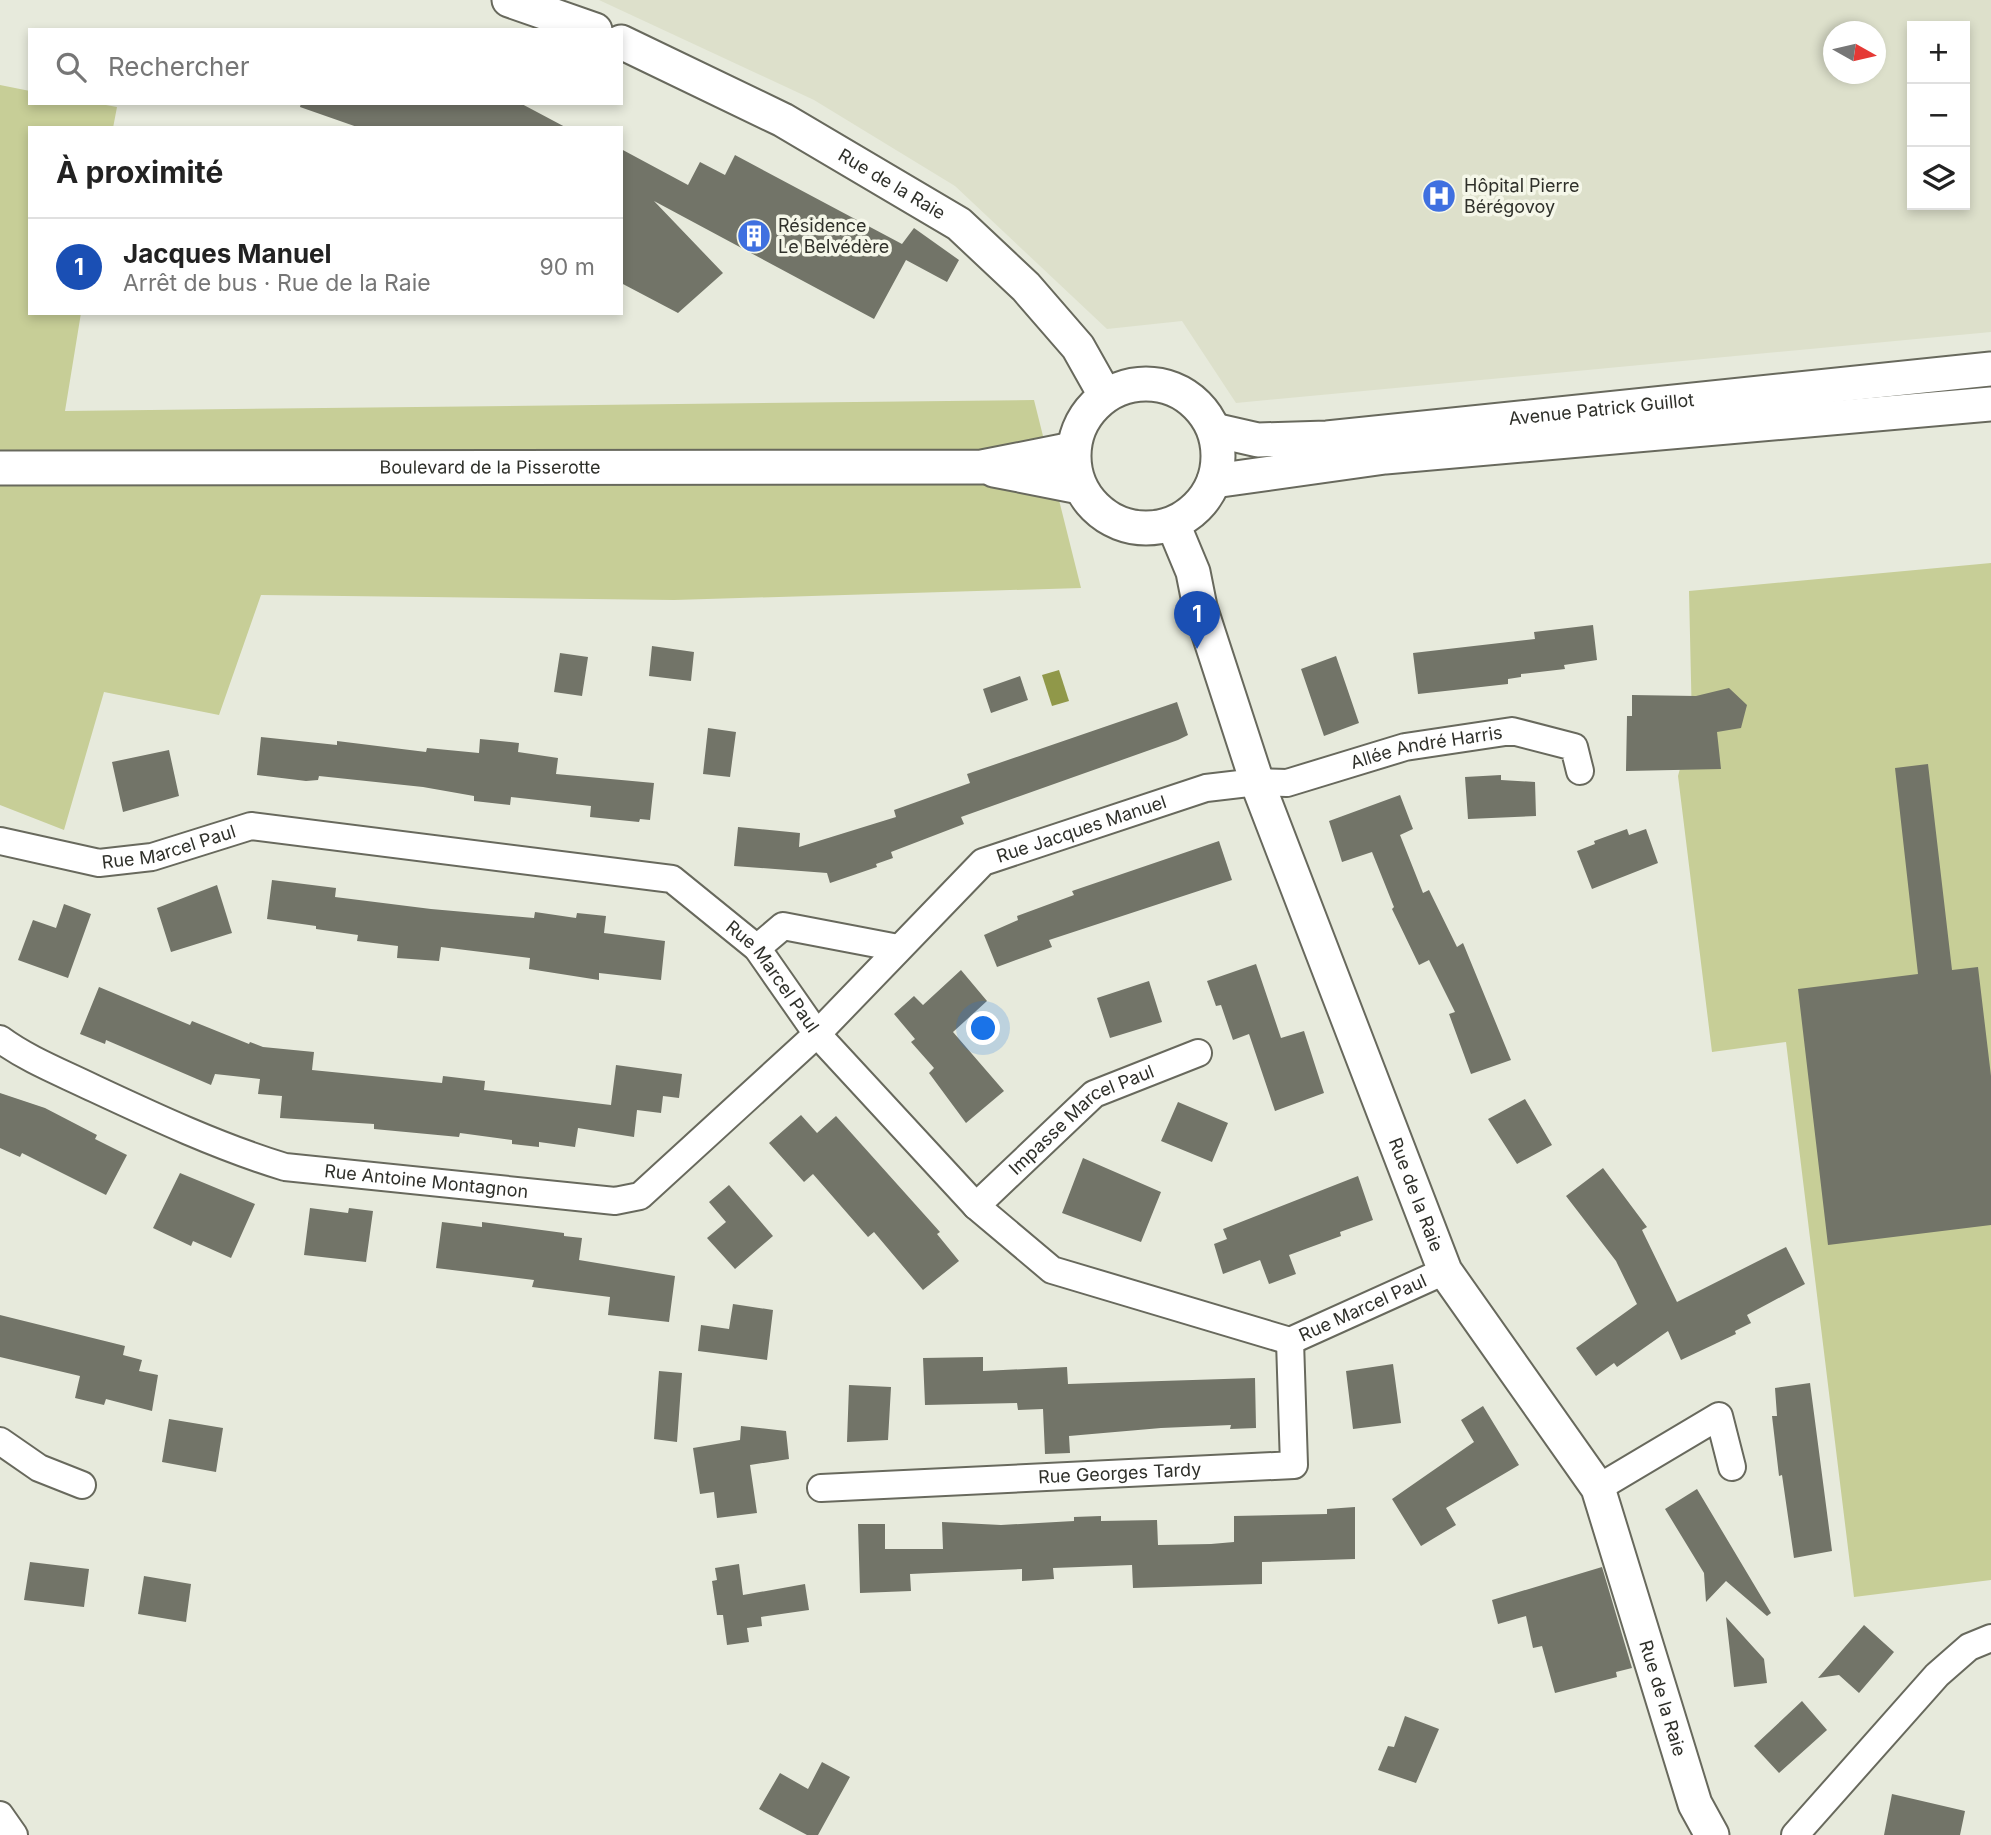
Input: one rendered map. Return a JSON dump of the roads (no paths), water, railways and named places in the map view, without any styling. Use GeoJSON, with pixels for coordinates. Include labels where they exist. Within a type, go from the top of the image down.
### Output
{"type":"FeatureCollection","features":[{"type":"Feature","properties":{"kind":"street"},"geometry":{"type":"LineString","coordinates":[[509,0],[589,28]]}},
{"type":"Feature","properties":{"kind":"street","name":"Rue de la Raie"},"geometry":{"type":"LineString","coordinates":[[623,43],[783,120],[959,224],[1021,281],[1078,347],[1105,395]]}},
{"type":"Feature","properties":{"kind":"street","name":"Avenue Patrick Guillot"},"geometry":{"type":"LineString","coordinates":[[1214,430],[1258,440],[1327,438],[1991,369]]}},
{"type":"Feature","properties":{"kind":"street"},"geometry":{"type":"LineString","coordinates":[[1139,383],[1174,388],[1198,405],[1214,430],[1218,456],[1214,481],[1198,507],[1173,524],[1146,529],[1119,524],[1096,509],[1080,487],[1074,469],[1073,449],[1083,418],[1105,395],[1139,383]]}},
{"type":"Feature","properties":{"kind":"street","name":"Avenue Patrick Guillot"},"geometry":{"type":"LineString","coordinates":[[1214,481],[1385,457],[1991,404]]}},
{"type":"Feature","properties":{"kind":"street","name":"Boulevard de la Pisserotte"},"geometry":{"type":"LineString","coordinates":[[0,468],[982,467],[1073,449]]}},
{"type":"Feature","properties":{"kind":"street","name":"Boulevard de la Pisserotte"},"geometry":{"type":"LineString","coordinates":[[982,467],[1080,487]]}},
{"type":"Feature","properties":{"kind":"street","name":"Rue de la Raie"},"geometry":{"type":"LineString","coordinates":[[1173,524],[1193,572],[1200,607],[1257,782],[1446,1271],[1598,1488],[1695,1804],[1712,1835]]}},
{"type":"Feature","properties":{"kind":"street","name":"Allée André Harris"},"geometry":{"type":"LineString","coordinates":[[1257,782],[1287,783],[1405,747],[1511,731],[1574,747],[1580,771]]}},
{"type":"Feature","properties":{"kind":"street","name":"Rue Jacques Manuel"},"geometry":{"type":"LineString","coordinates":[[817,1034],[983,862],[1206,788],[1257,782]]}},
{"type":"Feature","properties":{"kind":"street","name":"Rue Marcel Paul"},"geometry":{"type":"LineString","coordinates":[[0,841],[99,863],[152,857],[250,826],[672,879],[757,948],[817,1034],[976,1206],[1052,1270],[1290,1341],[1446,1271]]}},
{"type":"Feature","properties":{"kind":"street"},"geometry":{"type":"LineString","coordinates":[[757,948],[783,926],[898,948]]}},
{"type":"Feature","properties":{"kind":"street","name":"Rue Antoine Montagnon"},"geometry":{"type":"LineString","coordinates":[[0,1039],[40,1062],[109,1095],[256,1158],[285,1167],[615,1201],[640,1196],[817,1034]]}},
{"type":"Feature","properties":{"kind":"street","name":"Impasse Marcel Paul"},"geometry":{"type":"LineString","coordinates":[[976,1206],[1094,1094],[1198,1053]]}},
{"type":"Feature","properties":{"kind":"street","name":"Rue Georges Tardy"},"geometry":{"type":"LineString","coordinates":[[821,1488],[1294,1465],[1290,1341]]}},
{"type":"Feature","properties":{"kind":"street"},"geometry":{"type":"LineString","coordinates":[[1598,1488],[1719,1416],[1732,1467]]}},
{"type":"Feature","properties":{"kind":"street"},"geometry":{"type":"LineString","coordinates":[[0,1441],[39,1468],[82,1485]]}},
{"type":"Feature","properties":{"kind":"street"},"geometry":{"type":"LineString","coordinates":[[1795,1835],[1937,1675],[1969,1647],[1991,1638]]}},
{"type":"Feature","properties":{"kind":"street"},"geometry":{"type":"LineString","coordinates":[[0,1815],[15,1835]]}},
{"type":"Feature","properties":{"kind":"place","name":"Hôpital Pierre Bérégovoy"},"geometry":{"type":"Point","coordinates":[1439,196]}},
{"type":"Feature","properties":{"kind":"place","name":"Résidence Le Belvédère"},"geometry":{"type":"Point","coordinates":[754,236]}},
{"type":"Feature","properties":{"kind":"place","name":"Jacques Manuel"},"geometry":{"type":"Point","coordinates":[1197,649]}}]}
